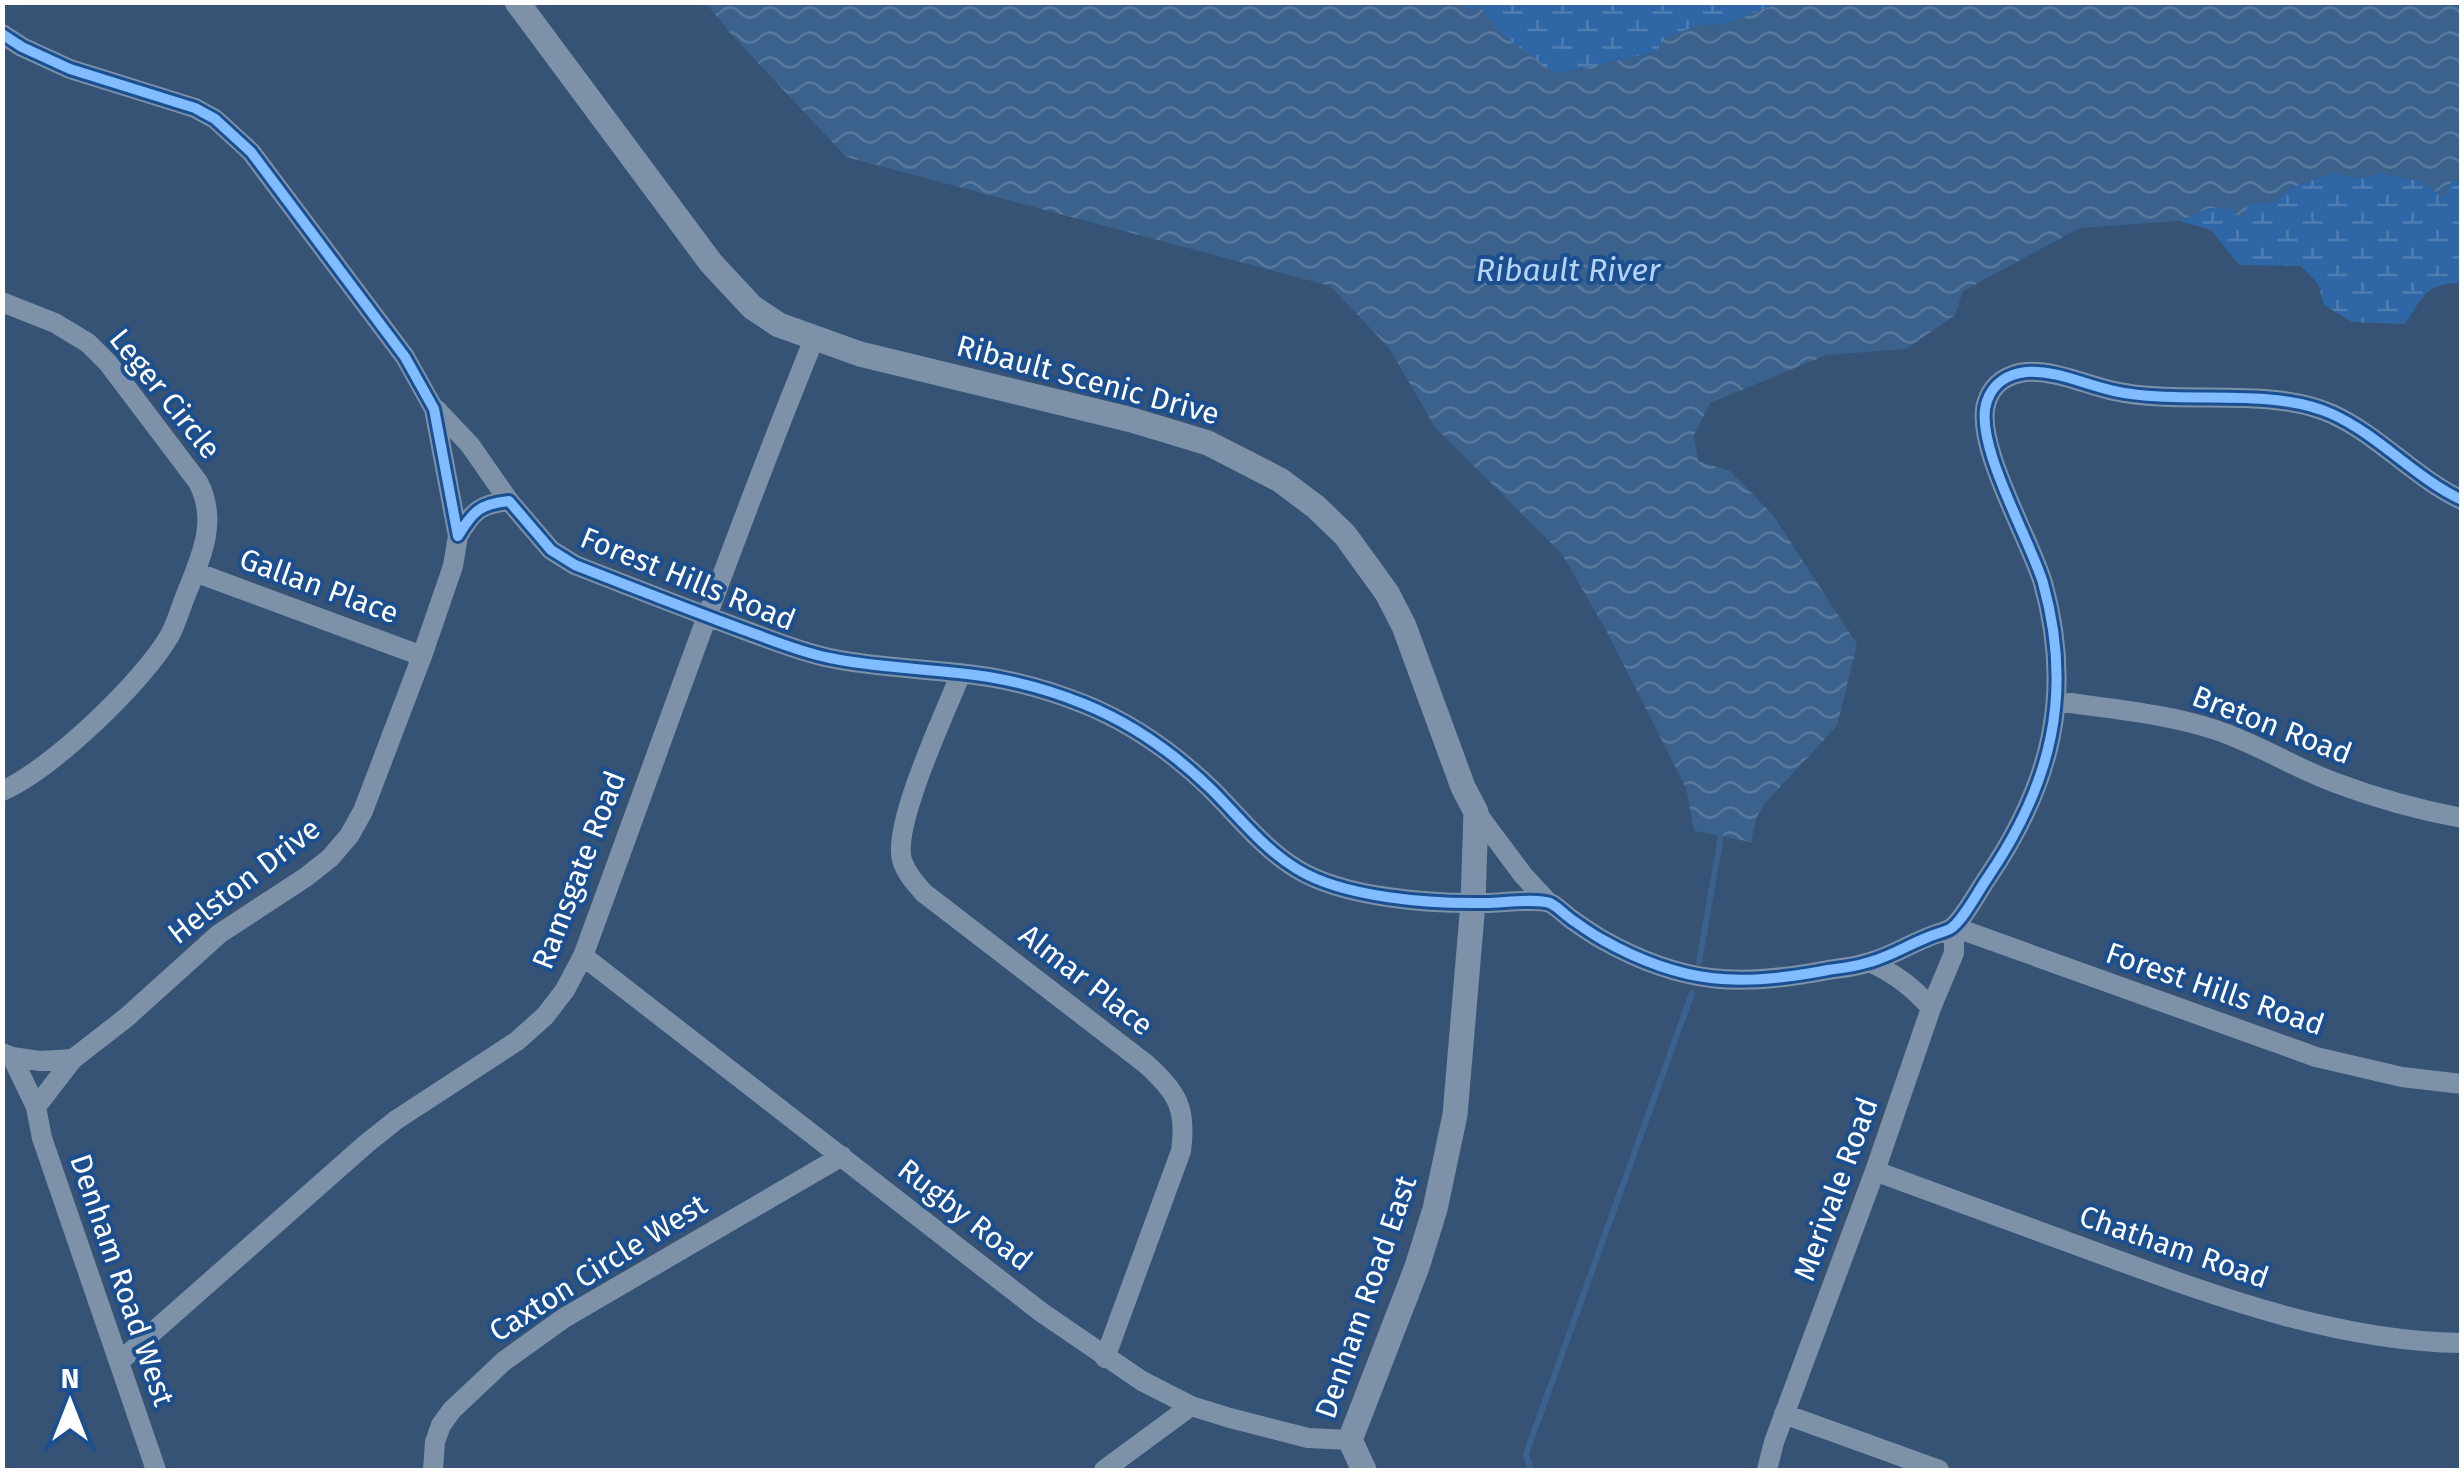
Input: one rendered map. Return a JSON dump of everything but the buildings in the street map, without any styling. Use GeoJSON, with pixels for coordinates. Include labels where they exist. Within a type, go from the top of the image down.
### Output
{"type":"FeatureCollection","features":[{"type":"Feature","properties":{"kind":"street","name":"Ribault Scenic Drive"},"geometry":{"type":"LineString","coordinates":[[517,2],[711,263],[752,308],[814,339],[860,354],[1166,429],[1208,444],[1280,480],[1345,535],[1387,594],[1404,626],[1463,787],[1476,812],[1472,903]]}},
{"type":"Feature","properties":{"kind":"street"},"geometry":{"type":"LineString","coordinates":[[2,34],[70,69],[195,108],[215,119],[251,152],[405,358],[433,406],[458,536]]}},
{"type":"Feature","properties":{"kind":"street","name":"Leger Circle"},"geometry":{"type":"LineString","coordinates":[[2,302],[54,323],[88,343],[108,363],[198,482],[205,495],[209,525],[170,635],[93,724],[40,768],[2,791]]}},
{"type":"Feature","properties":{"kind":"street","name":"Ramsgate Road"},"geometry":{"type":"LineString","coordinates":[[119,1362],[366,1144],[517,1041],[545,1016],[565,990],[583,956],[706,616],[814,339]]}},
{"type":"Feature","properties":{"kind":"street"},"geometry":{"type":"LineString","coordinates":[[1476,812],[1548,902],[1605,941],[1636,956],[1676,971],[1742,982],[1870,962],[1954,927],[2016,832],[2043,768],[2055,722],[2056,652],[2051,617],[2040,575],[1990,450],[1984,424],[1984,407],[1990,392],[2001,381],[2031,372],[2144,396],[2258,399],[2313,408],[2362,432],[2433,484],[2462,500]]}},
{"type":"Feature","properties":{"kind":"street","name":"Forest Hills Road"},"geometry":{"type":"LineString","coordinates":[[433,406],[470,446],[550,550],[575,565],[808,653],[864,665],[1007,680],[1090,706],[1128,725],[1179,760],[1274,853],[1325,884],[1414,900],[1472,903]]}},
{"type":"Feature","properties":{"kind":"street"},"geometry":{"type":"LineString","coordinates":[[458,536],[469,516],[487,503],[509,501]]}},
{"type":"Feature","properties":{"kind":"street","name":"Helston Drive"},"geometry":{"type":"LineString","coordinates":[[36,1107],[73,1060],[219,934],[306,877],[349,836],[363,811],[422,656],[453,566],[458,536]]}},
{"type":"Feature","properties":{"kind":"street","name":"Gallan Place"},"geometry":{"type":"LineString","coordinates":[[195,572],[422,656]]}},
{"type":"Feature","properties":{"kind":"street","name":"Almar Place"},"geometry":{"type":"LineString","coordinates":[[961,673],[905,816],[900,846],[902,862],[924,892],[1146,1064],[1166,1083],[1182,1114],[1182,1151],[1106,1358]]}},
{"type":"Feature","properties":{"kind":"street","name":"Breton Road"},"geometry":{"type":"LineString","coordinates":[[2057,701],[2170,718],[2214,730],[2334,782],[2424,811],[2462,818]]}},
{"type":"Feature","properties":{"kind":"street"},"geometry":{"type":"LineString","coordinates":[[1472,903],[1548,902]]}},
{"type":"Feature","properties":{"kind":"street","name":"Denham Road East"},"geometry":{"type":"LineString","coordinates":[[1364,1470],[1350,1440],[1417,1267],[1447,1158],[1463,1034],[1472,903]]}},
{"type":"Feature","properties":{"kind":"street","name":"Forest Hills Road"},"geometry":{"type":"LineString","coordinates":[[1954,927],[2316,1056],[2402,1077],[2462,1084]]}},
{"type":"Feature","properties":{"kind":"street","name":"Merivale Road"},"geometry":{"type":"LineString","coordinates":[[1768,1470],[1784,1414],[1954,953],[1954,927]]}},
{"type":"Feature","properties":{"kind":"street","name":"Rugby Road"},"geometry":{"type":"LineString","coordinates":[[583,956],[1041,1312],[1142,1381],[1191,1406],[1308,1438],[1350,1440]]}},
{"type":"Feature","properties":{"kind":"street"},"geometry":{"type":"LineString","coordinates":[[1870,962],[1900,978],[1931,1008]]}},
{"type":"Feature","properties":{"kind":"street"},"geometry":{"type":"LineString","coordinates":[[7,1055],[40,1061],[73,1060]]}},
{"type":"Feature","properties":{"kind":"street"},"geometry":{"type":"LineString","coordinates":[[7,1055],[36,1107]]}},
{"type":"Feature","properties":{"kind":"street","name":"Denham Road West"},"geometry":{"type":"LineString","coordinates":[[36,1107],[42,1138],[156,1470]]}},
{"type":"Feature","properties":{"kind":"street","name":"Caxton Circle West"},"geometry":{"type":"LineString","coordinates":[[433,1470],[436,1442],[452,1410],[504,1360],[564,1318],[842,1156]]}},
{"type":"Feature","properties":{"kind":"street","name":"Chatham Road"},"geometry":{"type":"LineString","coordinates":[[1875,1171],[2218,1298],[2362,1332],[2462,1343]]}},
{"type":"Feature","properties":{"kind":"street"},"geometry":{"type":"LineString","coordinates":[[1104,1470],[1191,1406]]}},
{"type":"Feature","properties":{"kind":"street"},"geometry":{"type":"LineString","coordinates":[[1784,1414],[1940,1470]]}},
{"type":"Feature","properties":{"kind":"green space"},"geometry":{"type":"Polygon","coordinates":[[[1462,3],[1780,3],[1725,24],[1700,25],[1657,52],[1555,74],[1502,35],[1478,6],[1468,10],[1462,3]]]}},
{"type":"Feature","properties":{"kind":"green space"},"geometry":{"type":"Polygon","coordinates":[[[2334,173],[2361,179],[2379,173],[2424,182],[2443,197],[2451,182],[2462,182],[2461,283],[2433,289],[2421,299],[2405,324],[2352,322],[2324,305],[2318,284],[2301,266],[2239,265],[2211,230],[2179,221],[2209,208],[2233,209],[2275,202],[2290,188],[2334,173]]]}},
{"type":"Feature","properties":{"kind":"water","name":"Ribault River"},"geometry":{"type":"Polygon","coordinates":[[[706,3],[1462,3],[1468,10],[1478,5],[1502,35],[1556,74],[1656,52],[1665,38],[1700,25],[1725,24],[1780,3],[2461,3],[2461,182],[2451,182],[2444,198],[2423,182],[2379,173],[2361,179],[2334,173],[2290,188],[2275,202],[2248,204],[2245,217],[2236,215],[2232,209],[2209,208],[2179,221],[2080,228],[1963,291],[1955,315],[1906,349],[1827,355],[1710,403],[1694,435],[1698,461],[1730,471],[1773,515],[1857,644],[1837,726],[1766,802],[1757,816],[1751,842],[1694,831],[1686,788],[1607,632],[1562,554],[1435,427],[1389,348],[1330,286],[846,157],[706,3]]]}},
{"type":"Feature","properties":{"kind":"waterway"},"geometry":{"type":"LineString","coordinates":[[1699,962],[1721,836]]}},
{"type":"Feature","properties":{"kind":"waterway"},"geometry":{"type":"LineString","coordinates":[[1531,1470],[1526,1454],[1692,993]]}},
{"type":"Feature","properties":{"kind":"cycle path"},"geometry":{"type":"LineString","coordinates":[[2,34],[70,69],[195,108],[215,119],[251,152],[405,357],[434,409],[458,536],[478,510],[509,501],[551,550],[575,565],[786,646],[846,661],[990,677],[1069,698],[1119,720],[1168,752],[1274,852],[1316,879],[1363,893],[1414,900],[1550,903],[1603,940],[1686,974],[1767,979],[1881,958],[1955,925],[2010,842],[2028,807],[2051,737],[2056,663],[2043,583],[2004,491],[1988,440],[1987,401],[2002,380],[2019,373],[2037,372],[2141,395],[2254,398],[2307,406],[2349,423],[2462,500]]}}]}
